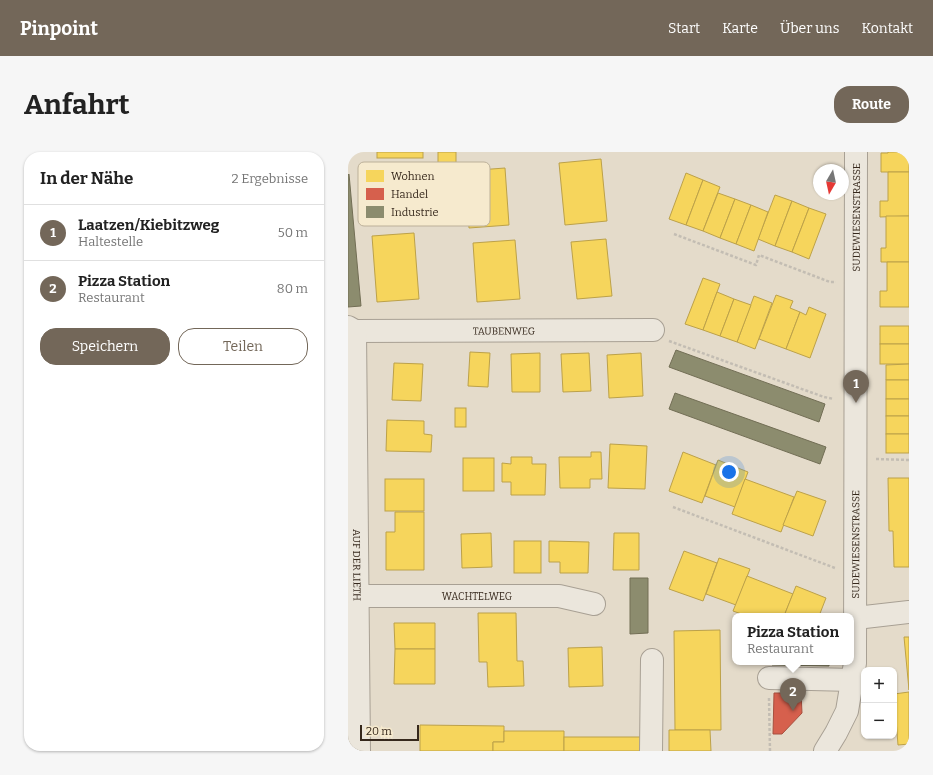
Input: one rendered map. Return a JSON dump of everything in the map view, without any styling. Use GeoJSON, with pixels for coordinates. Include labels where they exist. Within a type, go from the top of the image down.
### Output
{"type":"FeatureCollection","features":[{"type":"Feature","properties":{"kind":"street","name":"SUDEWIESENSTRASSE"},"geometry":{"type":"LineString","coordinates":[[825,751],[847,711],[855,663],[857,283],[856,152]]}},
{"type":"Feature","properties":{"kind":"street","name":"TAUBENWEG"},"geometry":{"type":"LineString","coordinates":[[352,329],[653,330]]}},
{"type":"Feature","properties":{"kind":"street","name":"AUF DER LIETH"},"geometry":{"type":"LineString","coordinates":[[352,329],[358,596],[359,751]]}},
{"type":"Feature","properties":{"kind":"street","name":"WACHTELWEG"},"geometry":{"type":"LineString","coordinates":[[358,596],[559,596],[594,604]]}},
{"type":"Feature","properties":{"kind":"street"},"geometry":{"type":"LineString","coordinates":[[856,618],[909,612]]}},
{"type":"Feature","properties":{"kind":"street"},"geometry":{"type":"LineString","coordinates":[[651,751],[652,660]]}},
{"type":"Feature","properties":{"kind":"street"},"geometry":{"type":"LineString","coordinates":[[769,678],[853,680]]}},
{"type":"Feature","properties":{"kind":"path"},"geometry":{"type":"LineString","coordinates":[[674,234],[756,265],[759,255],[830,282],[857,283]]}},
{"type":"Feature","properties":{"kind":"path"},"geometry":{"type":"LineString","coordinates":[[653,330],[668,340],[824,397],[856,403]]}},
{"type":"Feature","properties":{"kind":"path"},"geometry":{"type":"LineString","coordinates":[[856,459],[909,460]]}},
{"type":"Feature","properties":{"kind":"path"},"geometry":{"type":"LineString","coordinates":[[673,508],[856,576]]}},
{"type":"Feature","properties":{"kind":"path"},"geometry":{"type":"LineString","coordinates":[[769,678],[770,751]]}},
{"type":"Feature","properties":{"kind":"building: Wohnen"},"geometry":{"type":"Polygon","coordinates":[[[377,152],[423,152],[423,158],[377,158],[377,152]]]}},
{"type":"Feature","properties":{"kind":"building: Wohnen"},"geometry":{"type":"Polygon","coordinates":[[[438,152],[456,152],[456,162],[438,162],[438,152]]]}},
{"type":"Feature","properties":{"kind":"building: Wohnen"},"geometry":{"type":"Polygon","coordinates":[[[909,152],[909,172],[881,172],[881,153],[909,152]]]}},
{"type":"Feature","properties":{"kind":"building: Wohnen"},"geometry":{"type":"Polygon","coordinates":[[[601,159],[607,221],[565,225],[559,163],[601,159]]]}},
{"type":"Feature","properties":{"kind":"building: Wohnen"},"geometry":{"type":"Polygon","coordinates":[[[505,168],[509,225],[469,228],[469,226],[490,226],[490,169],[505,168]]]}},
{"type":"Feature","properties":{"kind":"building: Wohnen"},"geometry":{"type":"Polygon","coordinates":[[[888,172],[909,172],[909,216],[880,217],[880,201],[888,201],[888,172]]]}},
{"type":"Feature","properties":{"kind":"building: Wohnen"},"geometry":{"type":"Polygon","coordinates":[[[686,173],[703,180],[686,225],[669,219],[686,173]]]}},
{"type":"Feature","properties":{"kind":"building: Wohnen"},"geometry":{"type":"Polygon","coordinates":[[[703,180],[720,187],[703,231],[686,225],[703,180]]]}},
{"type":"Feature","properties":{"kind":"building: Wohnen"},"geometry":{"type":"Polygon","coordinates":[[[718,193],[735,199],[720,238],[703,231],[718,193]]]}},
{"type":"Feature","properties":{"kind":"building: Wohnen"},"geometry":{"type":"Polygon","coordinates":[[[775,195],[792,201],[775,246],[758,239],[775,195]]]}},
{"type":"Feature","properties":{"kind":"building: Wohnen"},"geometry":{"type":"Polygon","coordinates":[[[735,199],[751,205],[736,244],[720,238],[735,199]]]}},
{"type":"Feature","properties":{"kind":"building: Wohnen"},"geometry":{"type":"Polygon","coordinates":[[[792,201],[809,208],[792,252],[775,246],[792,201]]]}},
{"type":"Feature","properties":{"kind":"building: Wohnen"},"geometry":{"type":"Polygon","coordinates":[[[751,205],[768,212],[754,251],[736,244],[751,205]]]}},
{"type":"Feature","properties":{"kind":"building: Wohnen"},"geometry":{"type":"Polygon","coordinates":[[[809,208],[826,214],[809,259],[792,252],[809,208]]]}},
{"type":"Feature","properties":{"kind":"building: Wohnen"},"geometry":{"type":"Polygon","coordinates":[[[886,216],[909,216],[909,262],[881,262],[881,248],[886,248],[886,216]]]}},
{"type":"Feature","properties":{"kind":"building: Wohnen"},"geometry":{"type":"Polygon","coordinates":[[[414,233],[419,299],[377,302],[372,236],[414,233]]]}},
{"type":"Feature","properties":{"kind":"building: Wohnen"},"geometry":{"type":"Polygon","coordinates":[[[606,239],[612,296],[577,299],[571,242],[606,239]]]}},
{"type":"Feature","properties":{"kind":"building: Wohnen"},"geometry":{"type":"Polygon","coordinates":[[[515,240],[520,299],[477,302],[473,243],[515,240]]]}},
{"type":"Feature","properties":{"kind":"building: Wohnen"},"geometry":{"type":"Polygon","coordinates":[[[887,262],[909,262],[909,307],[880,307],[880,291],[887,291],[887,262]]]}},
{"type":"Feature","properties":{"kind":"building: Wohnen"},"geometry":{"type":"Polygon","coordinates":[[[703,278],[720,284],[703,330],[685,324],[703,278]]]}},
{"type":"Feature","properties":{"kind":"building: Wohnen"},"geometry":{"type":"Polygon","coordinates":[[[717,292],[734,299],[720,336],[703,330],[717,292]]]}},
{"type":"Feature","properties":{"kind":"building: Wohnen"},"geometry":{"type":"Polygon","coordinates":[[[776,295],[793,301],[790,308],[800,312],[786,349],[759,339],[776,295]]]}},
{"type":"Feature","properties":{"kind":"building: Wohnen"},"geometry":{"type":"Polygon","coordinates":[[[754,296],[772,303],[755,349],[737,342],[754,296]]]}},
{"type":"Feature","properties":{"kind":"building: Wohnen"},"geometry":{"type":"Polygon","coordinates":[[[734,299],[751,305],[737,342],[720,336],[734,299]]]}},
{"type":"Feature","properties":{"kind":"building: Wohnen"},"geometry":{"type":"Polygon","coordinates":[[[809,307],[826,314],[810,358],[786,349],[800,312],[806,315],[809,307]]]}},
{"type":"Feature","properties":{"kind":"building: Wohnen"},"geometry":{"type":"Polygon","coordinates":[[[880,326],[909,326],[909,344],[880,344],[880,326]]]}},
{"type":"Feature","properties":{"kind":"building: Wohnen"},"geometry":{"type":"Polygon","coordinates":[[[880,344],[909,344],[909,364],[880,364],[880,344]]]}},
{"type":"Feature","properties":{"kind":"building: Wohnen"},"geometry":{"type":"Polygon","coordinates":[[[470,352],[490,353],[488,387],[468,386],[470,352]]]}},
{"type":"Feature","properties":{"kind":"building: Wohnen"},"geometry":{"type":"Polygon","coordinates":[[[540,353],[540,392],[512,392],[511,354],[540,353]]]}},
{"type":"Feature","properties":{"kind":"building: Wohnen"},"geometry":{"type":"Polygon","coordinates":[[[589,353],[591,391],[563,392],[561,354],[589,353]]]}},
{"type":"Feature","properties":{"kind":"building: Wohnen"},"geometry":{"type":"Polygon","coordinates":[[[641,353],[643,396],[609,398],[607,355],[641,353]]]}},
{"type":"Feature","properties":{"kind":"building: Wohnen"},"geometry":{"type":"Polygon","coordinates":[[[394,363],[423,364],[421,401],[392,400],[394,363]]]}},
{"type":"Feature","properties":{"kind":"building: Wohnen"},"geometry":{"type":"Polygon","coordinates":[[[909,364],[909,380],[886,380],[886,365],[909,364]]]}},
{"type":"Feature","properties":{"kind":"building: Wohnen"},"geometry":{"type":"Polygon","coordinates":[[[886,380],[909,380],[909,399],[886,399],[886,380]]]}},
{"type":"Feature","properties":{"kind":"building: Wohnen"},"geometry":{"type":"Polygon","coordinates":[[[886,399],[909,399],[909,416],[886,416],[886,399]]]}},
{"type":"Feature","properties":{"kind":"building: Wohnen"},"geometry":{"type":"Polygon","coordinates":[[[455,408],[466,408],[466,427],[455,427],[455,408]]]}},
{"type":"Feature","properties":{"kind":"building: Wohnen"},"geometry":{"type":"Polygon","coordinates":[[[886,416],[909,416],[909,434],[886,434],[886,416]]]}},
{"type":"Feature","properties":{"kind":"building: Wohnen"},"geometry":{"type":"Polygon","coordinates":[[[387,420],[424,421],[424,434],[432,435],[431,452],[386,451],[387,420]]]}},
{"type":"Feature","properties":{"kind":"building: Wohnen"},"geometry":{"type":"Polygon","coordinates":[[[886,434],[909,434],[909,453],[886,453],[886,434]]]}},
{"type":"Feature","properties":{"kind":"building: Wohnen"},"geometry":{"type":"Polygon","coordinates":[[[610,444],[647,446],[645,489],[608,488],[610,444]]]}},
{"type":"Feature","properties":{"kind":"building: Wohnen"},"geometry":{"type":"Polygon","coordinates":[[[591,452],[601,452],[602,479],[590,479],[590,488],[560,488],[559,457],[591,457],[591,452]]]}},
{"type":"Feature","properties":{"kind":"building: Wohnen"},"geometry":{"type":"Polygon","coordinates":[[[683,452],[716,465],[702,503],[669,491],[683,452]]]}},
{"type":"Feature","properties":{"kind":"building: Wohnen"},"geometry":{"type":"Polygon","coordinates":[[[511,457],[532,457],[532,464],[546,464],[545,495],[511,495],[511,482],[502,482],[502,463],[511,464],[511,457]]]}},
{"type":"Feature","properties":{"kind":"building: Wohnen"},"geometry":{"type":"Polygon","coordinates":[[[463,458],[494,458],[494,491],[463,491],[463,458]]]}},
{"type":"Feature","properties":{"kind":"building: Wohnen"},"geometry":{"type":"Polygon","coordinates":[[[718,460],[748,472],[735,507],[705,496],[718,460]]]}},
{"type":"Feature","properties":{"kind":"building: Wohnen"},"geometry":{"type":"Polygon","coordinates":[[[888,478],[909,478],[909,567],[894,567],[893,531],[889,531],[888,478]]]}},
{"type":"Feature","properties":{"kind":"building: Wohnen"},"geometry":{"type":"Polygon","coordinates":[[[385,479],[424,479],[424,511],[385,511],[385,479]]]}},
{"type":"Feature","properties":{"kind":"building: Wohnen"},"geometry":{"type":"Polygon","coordinates":[[[745,479],[794,497],[781,532],[732,514],[745,479]]]}},
{"type":"Feature","properties":{"kind":"building: Wohnen"},"geometry":{"type":"Polygon","coordinates":[[[797,491],[826,501],[813,536],[783,525],[797,491]]]}},
{"type":"Feature","properties":{"kind":"building: Wohnen"},"geometry":{"type":"Polygon","coordinates":[[[395,512],[424,512],[424,570],[386,570],[386,532],[395,532],[395,512]]]}},
{"type":"Feature","properties":{"kind":"building: Wohnen"},"geometry":{"type":"Polygon","coordinates":[[[491,533],[492,567],[462,568],[461,534],[491,533]]]}},
{"type":"Feature","properties":{"kind":"building: Wohnen"},"geometry":{"type":"Polygon","coordinates":[[[614,533],[639,533],[639,570],[613,570],[614,533]]]}},
{"type":"Feature","properties":{"kind":"building: Wohnen"},"geometry":{"type":"Polygon","coordinates":[[[514,541],[541,541],[541,573],[514,573],[514,541]]]}},
{"type":"Feature","properties":{"kind":"building: Wohnen"},"geometry":{"type":"Polygon","coordinates":[[[549,541],[589,542],[588,573],[560,573],[560,562],[549,562],[549,541]]]}},
{"type":"Feature","properties":{"kind":"building: Wohnen"},"geometry":{"type":"Polygon","coordinates":[[[684,551],[717,563],[703,601],[669,589],[684,551]]]}},
{"type":"Feature","properties":{"kind":"building: Wohnen"},"geometry":{"type":"Polygon","coordinates":[[[719,558],[750,569],[736,605],[706,594],[719,558]]]}},
{"type":"Feature","properties":{"kind":"building: Wohnen"},"geometry":{"type":"Polygon","coordinates":[[[747,576],[793,594],[785,613],[739,613],[733,611],[747,576]]]}},
{"type":"Feature","properties":{"kind":"building: Wohnen"},"geometry":{"type":"Polygon","coordinates":[[[796,586],[826,598],[820,613],[785,613],[796,586]]]}},
{"type":"Feature","properties":{"kind":"building: Wohnen"},"geometry":{"type":"Polygon","coordinates":[[[478,613],[516,613],[517,661],[523,661],[524,686],[488,687],[487,662],[479,662],[478,613]]]}},
{"type":"Feature","properties":{"kind":"building: Wohnen"},"geometry":{"type":"Polygon","coordinates":[[[394,623],[435,623],[435,649],[395,649],[394,623]]]}},
{"type":"Feature","properties":{"kind":"building: Wohnen"},"geometry":{"type":"Polygon","coordinates":[[[720,630],[721,730],[675,730],[674,631],[720,630]]]}},
{"type":"Feature","properties":{"kind":"building: Wohnen"},"geometry":{"type":"Polygon","coordinates":[[[904,637],[909,637],[909,690],[904,637]]]}},
{"type":"Feature","properties":{"kind":"building: Wohnen"},"geometry":{"type":"Polygon","coordinates":[[[602,647],[603,686],[569,687],[568,648],[602,647]]]}},
{"type":"Feature","properties":{"kind":"building: Wohnen"},"geometry":{"type":"Polygon","coordinates":[[[395,649],[435,649],[435,684],[394,684],[395,649]]]}},
{"type":"Feature","properties":{"kind":"building: Wohnen"},"geometry":{"type":"Polygon","coordinates":[[[909,692],[909,744],[898,745],[897,694],[909,692]]]}},
{"type":"Feature","properties":{"kind":"building: Wohnen"},"geometry":{"type":"Polygon","coordinates":[[[420,725],[504,726],[504,742],[493,742],[493,751],[420,751],[420,725]]]}},
{"type":"Feature","properties":{"kind":"building: Wohnen"},"geometry":{"type":"Polygon","coordinates":[[[669,730],[710,730],[711,751],[669,751],[669,730]]]}},
{"type":"Feature","properties":{"kind":"building: Wohnen"},"geometry":{"type":"Polygon","coordinates":[[[504,731],[564,731],[564,751],[493,751],[493,742],[504,742],[504,731]]]}},
{"type":"Feature","properties":{"kind":"building: Wohnen"},"geometry":{"type":"Polygon","coordinates":[[[564,737],[643,737],[643,751],[564,751],[564,737]]]}},
{"type":"Feature","properties":{"kind":"building: Handel"},"geometry":{"type":"Polygon","coordinates":[[[774,693],[801,693],[802,713],[782,734],[773,734],[774,693]]]}},
{"type":"Feature","properties":{"kind":"building: Industrie"},"geometry":{"type":"Polygon","coordinates":[[[349,174],[361,306],[348,307],[348,175],[349,174]]]}},
{"type":"Feature","properties":{"kind":"building: Industrie"},"geometry":{"type":"Polygon","coordinates":[[[676,350],[825,404],[819,422],[669,367],[676,350]]]}},
{"type":"Feature","properties":{"kind":"building: Industrie"},"geometry":{"type":"Polygon","coordinates":[[[675,393],[826,447],[820,464],[669,409],[675,393]]]}},
{"type":"Feature","properties":{"kind":"building: Industrie"},"geometry":{"type":"Polygon","coordinates":[[[630,578],[648,578],[648,633],[630,634],[630,578]]]}},
{"type":"Feature","properties":{"kind":"building: Industrie"},"geometry":{"type":"Polygon","coordinates":[[[772,665],[829,665],[829,666],[772,665]]]}},
{"type":"Feature","properties":{"kind":"place","name":"Laatzen/Kiebitzweg"},"geometry":{"type":"Point","coordinates":[856,403]}},
{"type":"Feature","properties":{"kind":"place","name":"Pizza Station"},"geometry":{"type":"Point","coordinates":[793,711]}}]}
